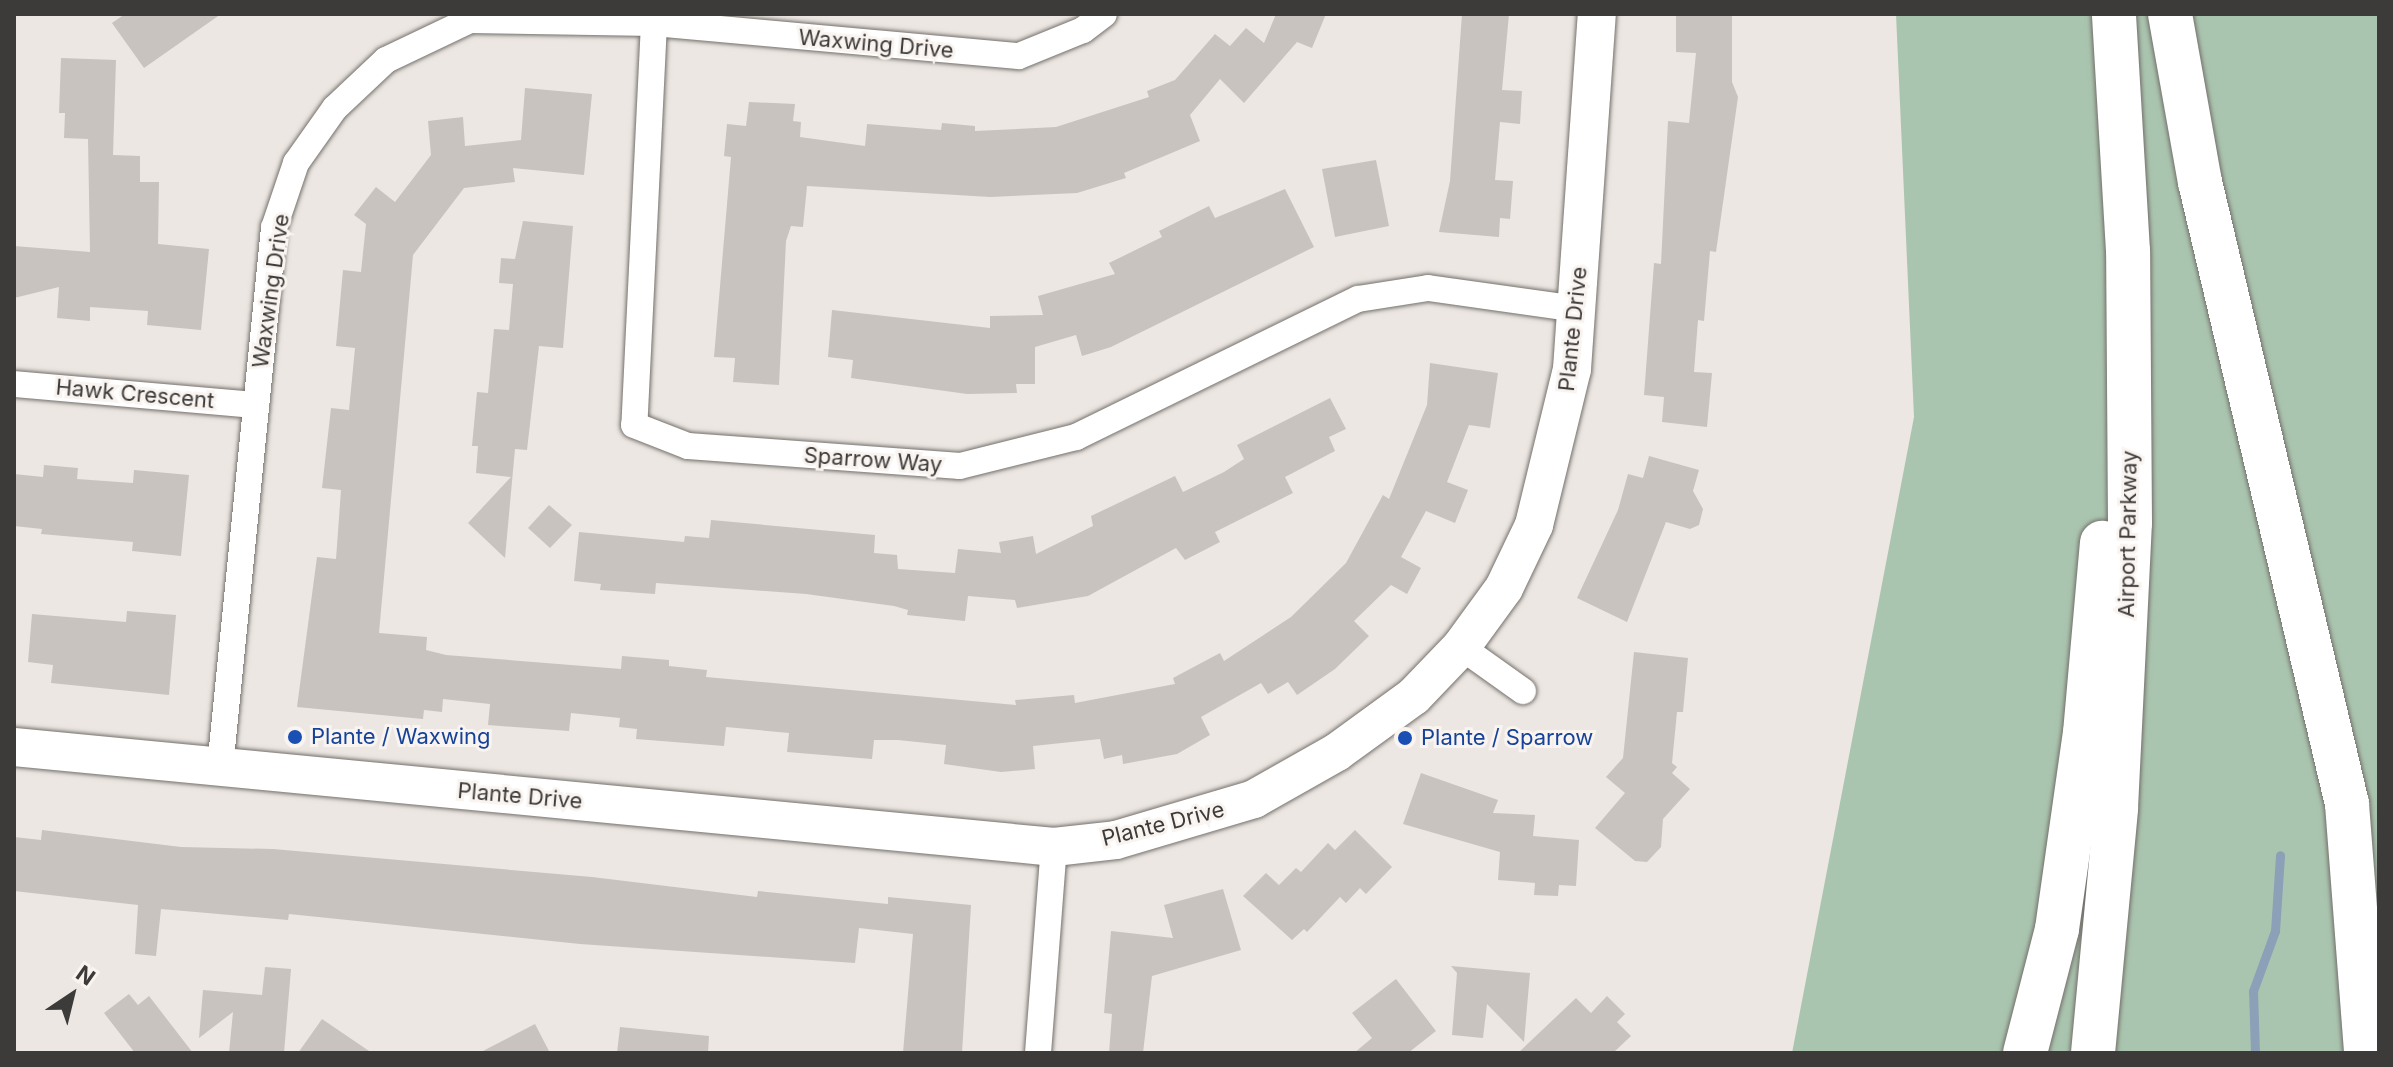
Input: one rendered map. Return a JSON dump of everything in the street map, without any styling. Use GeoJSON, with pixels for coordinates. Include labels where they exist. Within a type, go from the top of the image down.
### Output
{"type":"FeatureCollection","features":[{"type":"Feature","properties":{"kind":"highway","name":"Airport Parkway"},"geometry":{"type":"LineString","coordinates":[[2093,1053],[2117,792],[2130,523],[2128,251],[2114,14]]}},
{"type":"Feature","properties":{"kind":"highway"},"geometry":{"type":"LineString","coordinates":[[2170,14],[2204,196],[2347,804],[2366,1053]]}},
{"type":"Feature","properties":{"kind":"highway"},"geometry":{"type":"LineString","coordinates":[[2025,1053],[2057,929],[2085,733],[2101,569],[2118,65]]}},
{"type":"Feature","properties":{"kind":"street","name":"Waxwing Drive"},"geometry":{"type":"LineString","coordinates":[[220,768],[274,228],[296,163],[335,108],[386,60],[470,20],[654,23],[1019,56],[1083,30],[1104,14]]}},
{"type":"Feature","properties":{"kind":"street","name":"Plante Drive"},"geometry":{"type":"LineString","coordinates":[[14,747],[1054,847],[1116,840],[1254,799],[1337,752],[1414,696],[1461,647],[1504,588],[1534,525],[1572,369],[1597,14]]}},
{"type":"Feature","properties":{"kind":"street","name":"Sparrow Way"},"geometry":{"type":"LineString","coordinates":[[654,23],[634,425],[688,446],[960,466],[1076,437],[1358,299],[1428,288],[1577,309]]}},
{"type":"Feature","properties":{"kind":"street","name":"Hawk Crescent"},"geometry":{"type":"LineString","coordinates":[[14,384],[256,405]]}},
{"type":"Feature","properties":{"kind":"street"},"geometry":{"type":"LineString","coordinates":[[1461,647],[1523,691]]}},
{"type":"Feature","properties":{"kind":"street"},"geometry":{"type":"LineString","coordinates":[[1038,1053],[1054,847]]}},
{"type":"Feature","properties":{"kind":"green space"},"geometry":{"type":"Polygon","coordinates":[[[1896,14],[2379,14],[2379,1053],[1792,1053],[1914,417],[1896,14]]]}},
{"type":"Feature","properties":{"kind":"building"},"geometry":{"type":"Polygon","coordinates":[[[125,14],[221,14],[144,68],[112,23],[125,14]]]}},
{"type":"Feature","properties":{"kind":"building"},"geometry":{"type":"Polygon","coordinates":[[[1276,14],[1326,14],[1312,48],[1297,42],[1244,103],[1220,79],[1190,115],[1200,141],[1124,173],[1126,178],[1077,193],[990,197],[807,186],[803,227],[791,226],[786,241],[779,385],[733,382],[735,358],[714,357],[731,157],[724,156],[727,124],[746,126],[749,102],[795,104],[793,121],[801,122],[800,137],[865,146],[867,124],[941,130],[942,123],[975,126],[975,131],[1056,127],[1149,97],[1147,91],[1175,80],[1215,34],[1230,46],[1246,28],[1264,43],[1276,14]]]}},
{"type":"Feature","properties":{"kind":"building"},"geometry":{"type":"Polygon","coordinates":[[[1462,14],[1509,14],[1502,90],[1522,91],[1520,124],[1500,122],[1495,180],[1513,181],[1510,219],[1500,218],[1499,237],[1439,232],[1450,181],[1462,14]]]}},
{"type":"Feature","properties":{"kind":"building"},"geometry":{"type":"Polygon","coordinates":[[[1676,14],[1732,14],[1732,82],[1738,97],[1716,252],[1710,251],[1704,321],[1698,320],[1694,372],[1712,373],[1707,427],[1662,422],[1664,397],[1644,395],[1654,263],[1661,264],[1668,121],[1689,123],[1696,53],[1676,52],[1676,14]]]}},
{"type":"Feature","properties":{"kind":"building"},"geometry":{"type":"Polygon","coordinates":[[[61,58],[116,60],[113,155],[140,156],[140,182],[159,182],[158,244],[209,249],[201,330],[147,325],[148,311],[90,307],[90,321],[57,318],[59,287],[14,298],[14,246],[90,252],[88,139],[64,138],[65,113],[59,113],[61,58]]]}},
{"type":"Feature","properties":{"kind":"building"},"geometry":{"type":"Polygon","coordinates":[[[525,88],[592,94],[584,175],[513,168],[515,182],[464,188],[413,255],[379,633],[427,637],[426,650],[446,655],[621,669],[622,656],[669,660],[669,666],[707,670],[706,677],[1016,705],[1015,700],[1074,695],[1075,703],[1175,684],[1173,678],[1220,653],[1224,661],[1291,617],[1346,563],[1383,495],[1389,499],[1427,405],[1430,363],[1498,373],[1490,428],[1469,425],[1447,482],[1468,490],[1455,523],[1426,511],[1401,557],[1421,568],[1407,594],[1391,585],[1354,621],[1369,636],[1335,669],[1297,695],[1288,682],[1268,694],[1261,683],[1201,717],[1210,735],[1177,754],[1123,764],[1122,755],[1104,759],[1100,739],[1033,746],[1035,769],[1001,772],[944,764],[946,745],[898,740],[874,740],[872,759],[787,752],[789,733],[726,727],[724,746],[636,739],[637,729],[619,727],[620,718],[571,713],[569,731],[488,725],[490,704],[443,699],[442,712],[424,710],[423,719],[297,707],[317,557],[336,559],[341,490],[322,488],[331,408],[349,410],[355,348],[336,346],[343,270],[361,272],[366,224],[354,215],[376,187],[395,202],[431,155],[428,121],[463,117],[465,146],[521,140],[525,88]]]}},
{"type":"Feature","properties":{"kind":"building"},"geometry":{"type":"Polygon","coordinates":[[[1376,160],[1389,226],[1335,237],[1322,169],[1376,160]]]}},
{"type":"Feature","properties":{"kind":"building"},"geometry":{"type":"Polygon","coordinates":[[[1285,189],[1314,247],[1111,347],[1082,356],[1076,335],[1035,347],[1035,384],[1016,384],[1017,393],[967,394],[851,378],[853,360],[828,357],[832,310],[990,328],[990,316],[1043,315],[1038,296],[1115,274],[1109,263],[1162,237],[1159,231],[1209,206],[1215,218],[1285,189]]]}},
{"type":"Feature","properties":{"kind":"building"},"geometry":{"type":"Polygon","coordinates":[[[523,221],[573,226],[563,348],[539,346],[527,450],[515,449],[505,558],[468,523],[511,477],[476,473],[478,446],[472,446],[477,392],[488,393],[494,329],[509,330],[513,284],[499,283],[501,258],[515,259],[523,221]]]}},
{"type":"Feature","properties":{"kind":"building"},"geometry":{"type":"Polygon","coordinates":[[[1330,398],[1346,429],[1329,437],[1335,451],[1285,477],[1293,493],[1215,532],[1220,542],[1185,560],[1176,548],[1088,596],[1017,608],[1015,600],[968,596],[965,621],[907,615],[908,610],[894,606],[806,594],[656,583],[655,594],[600,590],[601,584],[574,581],[579,532],[684,542],[685,536],[709,538],[711,520],[875,535],[874,553],[897,555],[898,569],[955,573],[958,549],[1001,553],[999,542],[1033,536],[1036,554],[1093,526],[1091,516],[1175,476],[1183,492],[1224,472],[1244,459],[1237,445],[1330,398]]]}},
{"type":"Feature","properties":{"kind":"building"},"geometry":{"type":"Polygon","coordinates":[[[1649,456],[1699,470],[1693,491],[1703,509],[1699,525],[1690,529],[1666,522],[1627,622],[1577,598],[1618,510],[1628,474],[1643,478],[1649,456]]]}},
{"type":"Feature","properties":{"kind":"building"},"geometry":{"type":"Polygon","coordinates":[[[44,465],[78,468],[77,479],[133,483],[134,470],[189,475],[181,556],[132,551],[133,542],[41,534],[42,529],[14,526],[14,474],[43,477],[44,465]]]}},
{"type":"Feature","properties":{"kind":"building"},"geometry":{"type":"Polygon","coordinates":[[[549,505],[572,525],[550,548],[528,528],[549,505]]]}},
{"type":"Feature","properties":{"kind":"building"},"geometry":{"type":"Polygon","coordinates":[[[127,611],[176,615],[169,695],[51,683],[53,665],[28,662],[32,614],[126,622],[127,611]]]}},
{"type":"Feature","properties":{"kind":"building"},"geometry":{"type":"Polygon","coordinates":[[[1634,652],[1688,658],[1683,712],[1677,712],[1672,763],[1677,767],[1672,773],[1690,789],[1663,819],[1661,847],[1647,862],[1635,861],[1595,828],[1625,793],[1606,777],[1623,758],[1634,652]]]}},
{"type":"Feature","properties":{"kind":"building"},"geometry":{"type":"Polygon","coordinates":[[[1421,773],[1498,800],[1493,813],[1535,815],[1533,836],[1579,840],[1576,886],[1559,885],[1558,896],[1534,895],[1535,883],[1498,880],[1500,852],[1403,824],[1421,773]]]}},
{"type":"Feature","properties":{"kind":"building"},"geometry":{"type":"Polygon","coordinates":[[[42,830],[181,847],[273,849],[592,877],[757,897],[758,891],[888,904],[888,897],[971,905],[962,1053],[903,1053],[913,934],[859,928],[855,963],[580,944],[289,914],[288,920],[161,909],[156,956],[135,954],[138,905],[14,891],[14,837],[41,840],[42,830]]]}},
{"type":"Feature","properties":{"kind":"building"},"geometry":{"type":"Polygon","coordinates":[[[1355,830],[1392,867],[1366,894],[1360,888],[1346,903],[1340,897],[1307,932],[1304,929],[1292,940],[1243,896],[1266,873],[1279,885],[1296,868],[1301,872],[1328,843],[1335,850],[1355,830]]]}},
{"type":"Feature","properties":{"kind":"building"},"geometry":{"type":"Polygon","coordinates":[[[1223,889],[1241,950],[1152,976],[1143,1053],[1109,1053],[1112,1014],[1104,1013],[1111,931],[1173,938],[1164,905],[1223,889]]]}},
{"type":"Feature","properties":{"kind":"building"},"geometry":{"type":"Polygon","coordinates":[[[1451,966],[1530,973],[1524,1042],[1487,1004],[1483,1038],[1452,1035],[1457,973],[1451,966]]]}},
{"type":"Feature","properties":{"kind":"building"},"geometry":{"type":"Polygon","coordinates":[[[265,967],[291,969],[284,1053],[229,1053],[233,1012],[199,1038],[203,990],[262,995],[265,967]]]}},
{"type":"Feature","properties":{"kind":"building"},"geometry":{"type":"Polygon","coordinates":[[[1396,979],[1436,1031],[1408,1053],[1354,1053],[1372,1038],[1352,1013],[1396,979]]]}},
{"type":"Feature","properties":{"kind":"building"},"geometry":{"type":"Polygon","coordinates":[[[129,994],[138,1005],[149,996],[193,1053],[135,1053],[104,1013],[129,994]]]}},
{"type":"Feature","properties":{"kind":"building"},"geometry":{"type":"Polygon","coordinates":[[[1607,996],[1625,1014],[1617,1022],[1631,1036],[1613,1053],[1518,1053],[1576,998],[1591,1013],[1607,996]]]}},
{"type":"Feature","properties":{"kind":"building"},"geometry":{"type":"Polygon","coordinates":[[[322,1019],[372,1053],[298,1053],[322,1019]]]}},
{"type":"Feature","properties":{"kind":"building"},"geometry":{"type":"Polygon","coordinates":[[[535,1024],[550,1053],[479,1053],[535,1024]]]}},
{"type":"Feature","properties":{"kind":"building"},"geometry":{"type":"Polygon","coordinates":[[[620,1027],[709,1036],[708,1053],[617,1053],[620,1027]]]}},
{"type":"Feature","properties":{"kind":"waterway"},"geometry":{"type":"LineString","coordinates":[[2255,1053],[2253,991],[2275,931],[2280,855]]}},
{"type":"Feature","properties":{"kind":"place","name":"Plante / Waxwing"},"geometry":{"type":"Point","coordinates":[295,737]}},
{"type":"Feature","properties":{"kind":"place","name":"Plante / Sparrow"},"geometry":{"type":"Point","coordinates":[1405,738]}}]}
